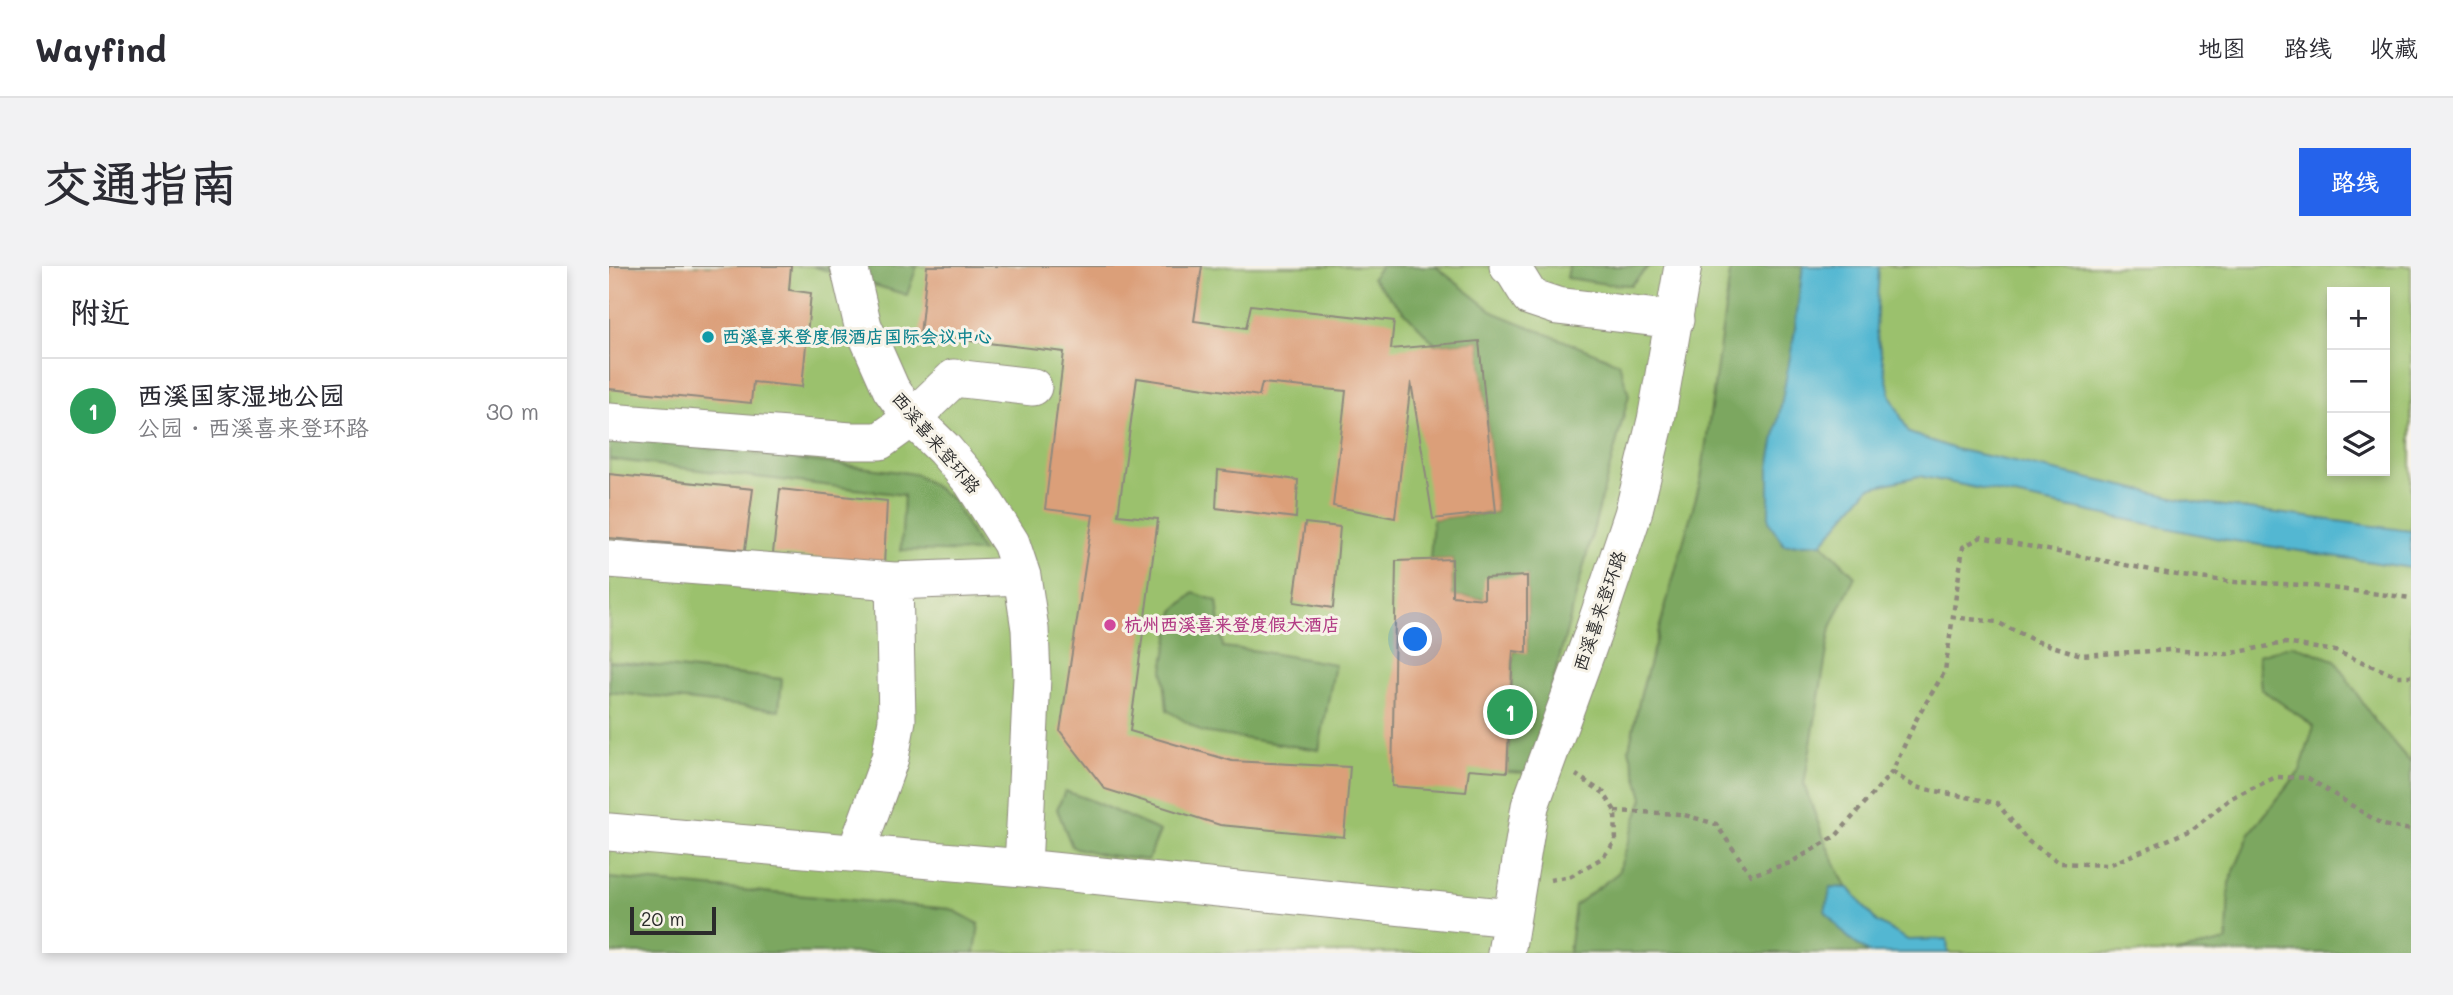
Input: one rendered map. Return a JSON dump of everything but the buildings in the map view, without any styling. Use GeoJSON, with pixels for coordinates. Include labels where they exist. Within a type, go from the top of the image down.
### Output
{"type":"FeatureCollection","features":[{"type":"Feature","properties":{"kind":"street","name":"西溪喜来登环路"},"geometry":{"type":"LineString","coordinates":[[849,266],[863,326],[891,389],[912,418],[944,449],[972,482],[1011,543],[1022,576],[1030,629],[1032,677],[1023,868]]}},
{"type":"Feature","properties":{"kind":"street","name":"西溪喜来登环路"},"geometry":{"type":"LineString","coordinates":[[1511,919],[1530,806],[1633,514],[1656,420],[1682,266]]}},
{"type":"Feature","properties":{"kind":"street"},"geometry":{"type":"LineString","coordinates":[[1513,268],[1530,297],[1557,306],[1675,320]]}},
{"type":"Feature","properties":{"kind":"street"},"geometry":{"type":"LineString","coordinates":[[609,422],[880,441],[912,418],[954,379],[1033,387]]}},
{"type":"Feature","properties":{"kind":"street"},"geometry":{"type":"LineString","coordinates":[[609,559],[894,581],[1022,576]]}},
{"type":"Feature","properties":{"kind":"street"},"geometry":{"type":"LineString","coordinates":[[856,852],[890,758],[897,720],[894,581]]}},
{"type":"Feature","properties":{"kind":"street"},"geometry":{"type":"LineString","coordinates":[[609,832],[1023,868],[1511,919]]}},
{"type":"Feature","properties":{"kind":"path"},"geometry":{"type":"LineString","coordinates":[[1615,811],[1681,814],[1716,824],[1751,874],[1790,863],[1836,836],[1892,772],[1917,718],[1945,671],[1963,547],[1981,537],[2182,576],[2235,582],[2306,585],[2411,598]]}},
{"type":"Feature","properties":{"kind":"path"},"geometry":{"type":"LineString","coordinates":[[1951,617],[1997,622],[2033,640],[2081,655],[2171,650],[2227,654],[2285,643],[2335,651],[2397,676],[2411,676]]}},
{"type":"Feature","properties":{"kind":"path"},"geometry":{"type":"LineString","coordinates":[[1511,919],[1571,876],[1602,858],[1616,841],[1615,811],[1604,793],[1548,759]]}},
{"type":"Feature","properties":{"kind":"path"},"geometry":{"type":"LineString","coordinates":[[1892,772],[1915,787],[1997,803],[2028,841],[2060,863],[2109,865],[2193,829],[2231,798],[2276,777],[2308,778],[2383,825],[2411,830]]}},
{"type":"Feature","properties":{"kind":"green space"},"geometry":{"type":"Polygon","coordinates":[[[609,266],[2411,266],[2411,953],[609,953],[609,266]]]}},
{"type":"Feature","properties":{"kind":"green space"},"geometry":{"type":"Polygon","coordinates":[[[812,266],[917,266],[907,295],[812,266]]]}},
{"type":"Feature","properties":{"kind":"green space"},"geometry":{"type":"Polygon","coordinates":[[[1381,266],[1435,266],[1495,313],[1619,363],[1629,395],[1529,773],[1507,772],[1513,651],[1527,652],[1527,576],[1484,599],[1452,596],[1452,559],[1430,560],[1433,519],[1496,512],[1479,341],[1436,345],[1372,278],[1381,266]]]}},
{"type":"Feature","properties":{"kind":"green space"},"geometry":{"type":"Polygon","coordinates":[[[1569,266],[1649,266],[1631,285],[1567,278],[1569,266]]]}},
{"type":"Feature","properties":{"kind":"green space"},"geometry":{"type":"Polygon","coordinates":[[[1731,266],[1803,266],[1794,336],[1784,545],[1822,543],[1855,576],[1831,627],[1804,785],[1827,846],[1877,953],[1569,953],[1575,905],[1618,873],[1643,798],[1629,749],[1640,697],[1701,479],[1731,266]]]}},
{"type":"Feature","properties":{"kind":"green space"},"geometry":{"type":"Polygon","coordinates":[[[609,436],[916,474],[952,499],[982,552],[901,550],[904,495],[609,459],[609,436]]]}},
{"type":"Feature","properties":{"kind":"green space"},"geometry":{"type":"Polygon","coordinates":[[[1194,593],[1217,601],[1223,647],[1335,664],[1319,750],[1202,732],[1167,710],[1163,669],[1174,611],[1194,593]]]}},
{"type":"Feature","properties":{"kind":"green space"},"geometry":{"type":"Polygon","coordinates":[[[2293,645],[2335,660],[2374,720],[2411,763],[2411,953],[2173,953],[2227,941],[2229,883],[2250,833],[2300,771],[2314,726],[2261,689],[2258,655],[2293,645]]]}},
{"type":"Feature","properties":{"kind":"green space"},"geometry":{"type":"Polygon","coordinates":[[[609,661],[782,679],[779,710],[609,692],[609,661]]]}},
{"type":"Feature","properties":{"kind":"green space"},"geometry":{"type":"Polygon","coordinates":[[[1065,791],[1160,831],[1148,860],[1105,855],[1072,847],[1057,809],[1065,791]]]}},
{"type":"Feature","properties":{"kind":"green space"},"geometry":{"type":"Polygon","coordinates":[[[609,878],[951,909],[979,924],[975,953],[609,953],[609,878]]]}},
{"type":"Feature","properties":{"kind":"water"},"geometry":{"type":"Polygon","coordinates":[[[1803,266],[1879,266],[1876,331],[1891,397],[1909,433],[1955,449],[2196,502],[2411,531],[2411,568],[2215,538],[1919,476],[1869,488],[1822,543],[1784,545],[1769,522],[1769,468],[1794,336],[1803,266]]]}},
{"type":"Feature","properties":{"kind":"water"},"geometry":{"type":"Polygon","coordinates":[[[1831,887],[1849,888],[1876,921],[1908,940],[1947,939],[1948,953],[1870,953],[1845,934],[1825,911],[1831,887]]]}},
{"type":"Feature","properties":{"kind":"place","name":"西溪喜来登度假酒店国际会议中心"},"geometry":{"type":"Point","coordinates":[708,337]}},
{"type":"Feature","properties":{"kind":"place","name":"杭州西溪喜来登度假大酒店"},"geometry":{"type":"Point","coordinates":[1110,625]}},
{"type":"Feature","properties":{"kind":"place","name":"西溪国家湿地公园"},"geometry":{"type":"Point","coordinates":[1510,712]}}]}
